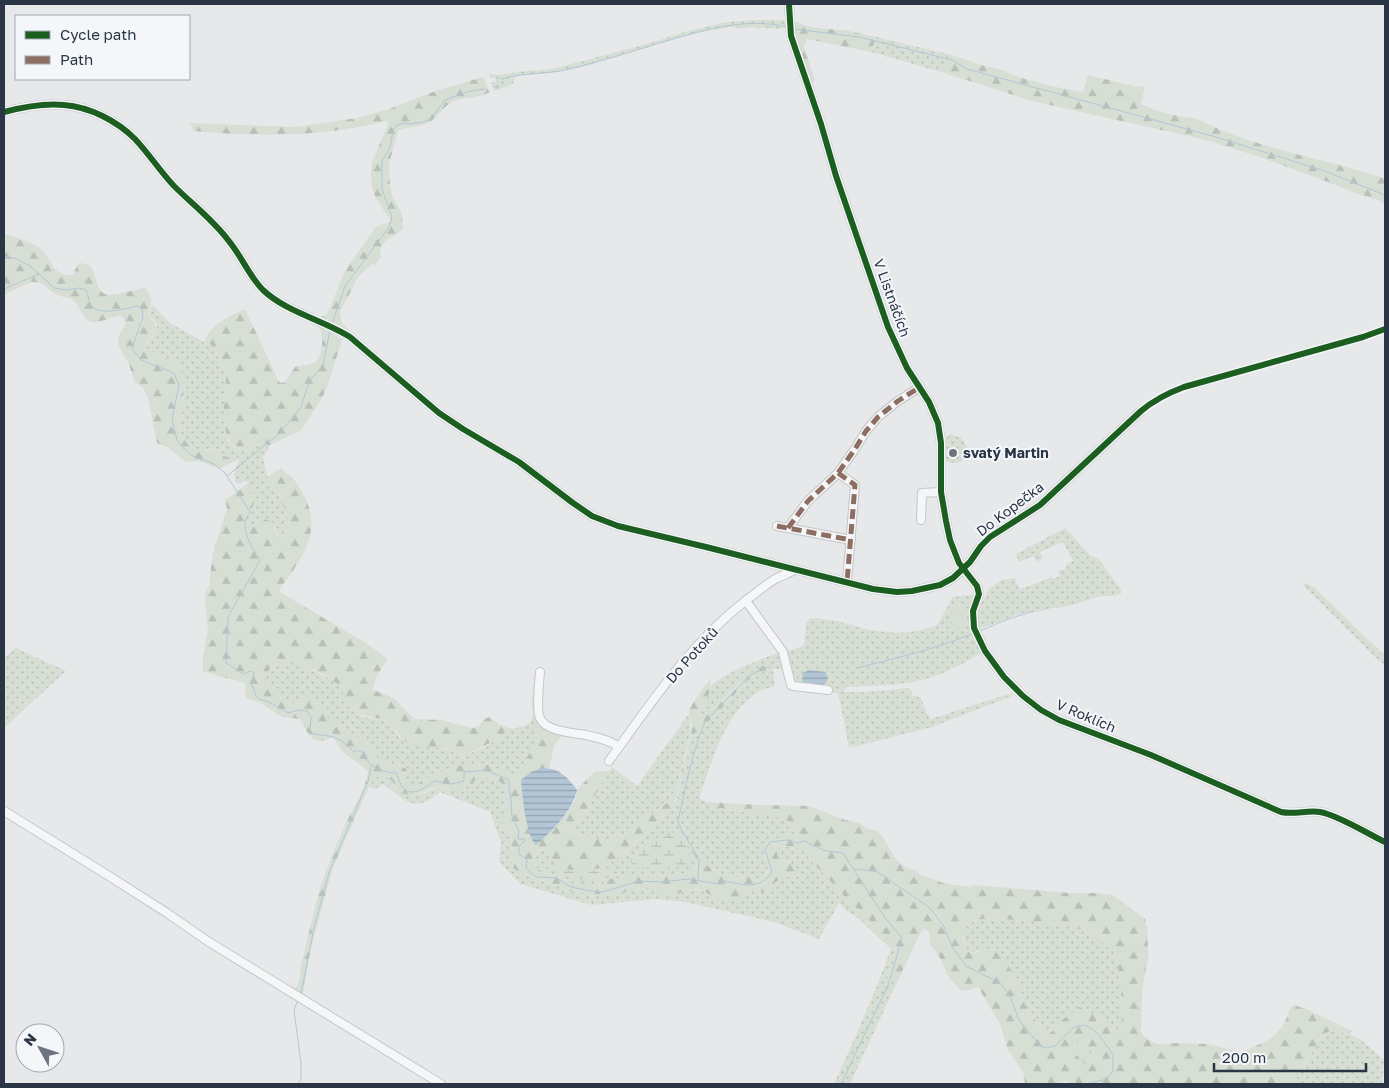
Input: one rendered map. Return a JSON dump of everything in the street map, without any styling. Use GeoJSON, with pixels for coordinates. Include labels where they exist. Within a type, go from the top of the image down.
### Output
{"type":"FeatureCollection","features":[{"type":"Feature","properties":{"kind":"street","name":"V Listnáčích"},"geometry":{"type":"LineString","coordinates":[[788,4],[790,32],[821,124],[836,176],[888,327],[907,368],[930,402],[938,423],[941,443],[941,492],[950,540],[963,570]]}},
{"type":"Feature","properties":{"kind":"street","name":"Do Kopečka"},"geometry":{"type":"LineString","coordinates":[[4,112],[40,106],[65,105],[86,110],[111,121],[133,138],[173,185],[224,233],[256,280],[271,296],[288,306],[337,328],[438,413],[519,462],[573,504],[592,516],[618,526],[873,589],[898,592],[940,585],[963,570],[990,537],[1040,504],[1141,411]]}},
{"type":"Feature","properties":{"kind":"street"},"geometry":{"type":"LineString","coordinates":[[788,528],[808,502],[838,474],[866,431],[878,417],[920,387]]}},
{"type":"Feature","properties":{"kind":"street"},"geometry":{"type":"LineString","coordinates":[[838,474],[855,485],[846,582]]}},
{"type":"Feature","properties":{"kind":"street"},"geometry":{"type":"LineString","coordinates":[[921,520],[922,493],[941,492]]}},
{"type":"Feature","properties":{"kind":"street"},"geometry":{"type":"LineString","coordinates":[[776,526],[851,540]]}},
{"type":"Feature","properties":{"kind":"street","name":"Do Potoků"},"geometry":{"type":"LineString","coordinates":[[609,761],[650,704],[698,644],[746,600],[777,578],[794,570]]}},
{"type":"Feature","properties":{"kind":"street","name":"V Roklích"},"geometry":{"type":"LineString","coordinates":[[963,570],[977,586],[979,594],[972,618],[975,633],[985,651],[1004,677],[1023,696],[1041,710],[1059,720],[1168,762],[1281,812],[1291,814],[1314,812],[1327,814],[1385,842]]}},
{"type":"Feature","properties":{"kind":"street"},"geometry":{"type":"LineString","coordinates":[[746,600],[784,652],[791,685],[828,690]]}},
{"type":"Feature","properties":{"kind":"street"},"geometry":{"type":"LineString","coordinates":[[540,672],[538,692],[542,722],[555,729],[590,736],[619,747]]}},
{"type":"Feature","properties":{"kind":"street"},"geometry":{"type":"LineString","coordinates":[[4,811],[167,913],[209,942],[441,1084]]}},
{"type":"Feature","properties":{"kind":"green space"},"geometry":{"type":"Polygon","coordinates":[[[784,20],[786,24],[785,28],[782,29],[728,27],[692,34],[582,67],[516,76],[512,85],[494,91],[491,83],[495,82],[496,79],[490,78],[489,72],[498,75],[553,69],[688,31],[728,22],[784,20]]]}},
{"type":"Feature","properties":{"kind":"green space"},"geometry":{"type":"Polygon","coordinates":[[[795,21],[814,27],[849,31],[876,37],[871,52],[807,39],[804,46],[815,80],[810,84],[796,43],[795,21]]]}},
{"type":"Feature","properties":{"kind":"green space"},"geometry":{"type":"Polygon","coordinates":[[[876,37],[949,54],[947,66],[938,71],[871,52],[876,37]]]}},
{"type":"Feature","properties":{"kind":"green space"},"geometry":{"type":"Polygon","coordinates":[[[949,54],[1002,70],[1018,77],[1083,92],[1088,75],[1138,87],[1145,86],[1141,104],[1154,110],[1197,119],[1249,140],[1385,179],[1385,204],[1260,157],[1206,140],[1032,101],[938,71],[947,66],[949,54]]]}},
{"type":"Feature","properties":{"kind":"green space"},"geometry":{"type":"Polygon","coordinates":[[[483,77],[490,92],[481,96],[452,102],[428,123],[398,131],[389,164],[390,185],[392,195],[402,214],[403,229],[383,244],[380,249],[381,257],[375,265],[372,264],[358,277],[340,314],[342,323],[350,331],[321,316],[325,316],[328,313],[343,275],[375,228],[390,222],[375,196],[371,175],[373,159],[388,122],[315,133],[266,135],[194,131],[189,123],[296,127],[358,118],[389,109],[438,90],[483,77]]]}},
{"type":"Feature","properties":{"kind":"green space"},"geometry":{"type":"Polygon","coordinates":[[[4,234],[24,240],[41,249],[54,267],[62,274],[73,274],[80,263],[90,265],[98,286],[105,294],[110,295],[145,288],[151,300],[149,317],[156,327],[156,330],[146,343],[146,348],[178,365],[183,374],[184,405],[179,426],[181,436],[188,444],[201,453],[215,450],[227,458],[235,457],[239,459],[221,468],[198,461],[186,462],[167,447],[157,443],[148,397],[143,388],[134,381],[129,364],[118,345],[118,337],[126,323],[122,317],[119,316],[95,322],[89,321],[73,300],[58,295],[38,282],[31,282],[4,295],[4,234]]]}},
{"type":"Feature","properties":{"kind":"green space"},"geometry":{"type":"Polygon","coordinates":[[[152,304],[170,323],[204,342],[209,342],[217,355],[226,380],[224,418],[227,438],[231,445],[238,449],[249,450],[257,445],[267,444],[268,449],[263,457],[267,476],[279,494],[289,522],[284,540],[281,542],[278,539],[275,526],[261,519],[252,526],[248,523],[246,518],[254,504],[251,496],[255,486],[250,482],[244,481],[239,484],[235,482],[234,474],[239,459],[235,457],[227,458],[215,449],[201,453],[184,440],[179,426],[184,405],[182,371],[174,362],[146,348],[146,343],[155,333],[157,327],[155,321],[149,316],[152,304]]]}},
{"type":"Feature","properties":{"kind":"green space"},"geometry":{"type":"Polygon","coordinates":[[[245,309],[279,382],[282,383],[285,382],[295,367],[311,364],[316,361],[322,348],[321,333],[317,325],[343,340],[321,400],[301,430],[268,446],[267,444],[259,444],[249,450],[238,449],[232,445],[226,432],[224,423],[226,382],[224,370],[209,342],[204,342],[215,326],[245,309]]]}},
{"type":"Feature","properties":{"kind":"green space"},"geometry":{"type":"Polygon","coordinates":[[[950,434],[961,438],[967,449],[966,458],[957,463],[944,460],[945,442],[950,434]]]}},
{"type":"Feature","properties":{"kind":"green space"},"geometry":{"type":"Polygon","coordinates":[[[281,468],[295,481],[305,496],[310,511],[310,537],[298,563],[280,589],[280,592],[366,643],[388,659],[376,678],[373,690],[394,698],[415,719],[441,720],[472,728],[478,727],[489,717],[508,728],[500,738],[468,754],[457,754],[446,748],[417,746],[401,738],[386,720],[358,714],[348,703],[339,685],[326,676],[311,669],[302,670],[290,659],[270,668],[265,677],[265,683],[276,689],[279,695],[291,703],[298,702],[306,697],[313,697],[320,703],[329,720],[368,744],[378,759],[388,764],[405,768],[407,771],[406,779],[411,785],[416,785],[432,774],[449,771],[462,764],[489,765],[497,770],[513,774],[518,773],[537,740],[538,732],[535,721],[531,721],[536,676],[540,718],[564,734],[555,744],[549,768],[542,768],[552,831],[567,813],[575,800],[577,790],[587,779],[595,772],[610,771],[584,817],[574,828],[575,834],[601,839],[615,838],[629,832],[670,800],[683,765],[691,733],[690,709],[710,680],[709,694],[700,716],[702,717],[706,716],[753,672],[763,666],[770,666],[773,669],[764,671],[747,681],[694,734],[674,804],[645,835],[607,866],[592,870],[566,869],[550,858],[542,849],[533,857],[535,867],[543,872],[560,877],[571,883],[603,886],[604,878],[614,879],[640,874],[649,878],[667,877],[692,872],[695,869],[698,863],[693,848],[703,861],[720,873],[734,877],[761,878],[768,871],[765,848],[768,840],[796,837],[792,823],[782,818],[719,808],[707,802],[809,806],[875,830],[880,833],[898,862],[920,874],[943,883],[969,887],[974,885],[1113,895],[1145,919],[1149,956],[1142,993],[1141,1031],[1147,1039],[1157,1044],[1207,1044],[1242,1052],[1267,1041],[1275,1035],[1284,1024],[1291,1007],[1294,1005],[1352,1031],[1349,1034],[1331,1031],[1323,1034],[1293,1084],[1071,1084],[1064,1081],[1059,1084],[1025,1084],[1023,1072],[1008,1050],[1000,1024],[978,987],[965,991],[960,990],[948,976],[940,958],[930,944],[929,932],[925,929],[922,930],[899,978],[887,978],[895,956],[892,942],[841,893],[803,851],[796,847],[782,846],[778,850],[777,855],[780,860],[794,866],[798,875],[791,879],[783,876],[764,892],[752,891],[734,901],[727,902],[717,899],[700,889],[668,896],[651,887],[614,894],[589,894],[571,891],[514,869],[512,865],[511,834],[501,822],[506,805],[504,786],[498,780],[480,776],[471,784],[460,789],[436,787],[414,795],[400,792],[390,779],[383,775],[373,781],[333,867],[311,948],[303,993],[307,998],[290,986],[295,988],[300,978],[301,966],[323,881],[339,838],[363,789],[368,771],[343,752],[333,737],[321,741],[316,740],[312,738],[300,719],[282,717],[259,702],[246,698],[245,683],[203,671],[203,656],[208,630],[205,605],[206,591],[210,585],[213,553],[227,508],[225,500],[250,482],[255,486],[251,495],[254,496],[254,504],[246,518],[247,522],[252,526],[261,519],[267,520],[273,524],[281,542],[284,540],[289,522],[279,494],[267,477],[281,468]],[[993,918],[974,920],[967,926],[963,938],[968,951],[972,953],[987,949],[998,953],[1018,980],[1021,997],[1042,1031],[1048,1034],[1053,1031],[1062,1020],[1080,1007],[1104,1019],[1108,1028],[1113,1032],[1120,1031],[1122,1024],[1121,987],[1118,966],[1113,951],[1097,938],[1073,926],[993,918]]]}},
{"type":"Feature","properties":{"kind":"green space"},"geometry":{"type":"Polygon","coordinates":[[[1065,528],[1090,555],[1100,560],[1121,590],[1121,594],[1100,596],[1064,607],[1023,613],[977,630],[976,613],[990,588],[1001,580],[1015,578],[1019,589],[1052,577],[1053,579],[1060,576],[1058,570],[1067,569],[1065,566],[1073,561],[1063,542],[1040,552],[1043,558],[1037,562],[1033,556],[1019,562],[1016,554],[1065,528]]]}},
{"type":"Feature","properties":{"kind":"green space"},"geometry":{"type":"Polygon","coordinates":[[[1305,583],[1314,587],[1385,655],[1385,665],[1303,585],[1305,583]]]}},
{"type":"Feature","properties":{"kind":"green space"},"geometry":{"type":"Polygon","coordinates":[[[979,594],[972,618],[985,651],[953,669],[926,679],[892,685],[847,687],[843,692],[909,688],[913,696],[920,697],[930,719],[1012,693],[1012,696],[932,727],[849,747],[838,693],[799,689],[794,684],[786,651],[804,645],[806,623],[810,618],[837,621],[869,630],[896,633],[910,632],[934,627],[938,624],[952,597],[979,594]]]}},
{"type":"Feature","properties":{"kind":"green space"},"geometry":{"type":"Polygon","coordinates":[[[953,605],[966,606],[965,629],[951,628],[953,605]]]}},
{"type":"Feature","properties":{"kind":"green space"},"geometry":{"type":"Polygon","coordinates":[[[16,648],[66,671],[4,728],[4,658],[16,648]]]}},
{"type":"Feature","properties":{"kind":"green space"},"geometry":{"type":"Polygon","coordinates":[[[780,652],[783,669],[773,669],[775,686],[757,693],[735,714],[714,755],[699,798],[719,808],[782,818],[792,823],[796,837],[768,840],[765,848],[765,858],[768,869],[765,876],[754,879],[731,877],[720,873],[702,861],[693,848],[698,863],[692,872],[667,877],[649,878],[640,874],[614,879],[604,878],[603,886],[571,883],[535,867],[533,857],[543,849],[550,858],[572,870],[592,870],[607,866],[645,835],[676,802],[694,734],[747,681],[764,671],[772,669],[770,666],[740,683],[706,716],[702,717],[700,716],[711,687],[715,682],[732,672],[780,652]]]}},
{"type":"Feature","properties":{"kind":"green space"},"geometry":{"type":"Polygon","coordinates":[[[290,659],[337,683],[354,711],[365,717],[387,721],[405,742],[465,754],[486,746],[508,728],[519,727],[535,720],[538,732],[537,740],[518,774],[497,770],[489,765],[462,764],[449,771],[432,774],[416,785],[411,785],[406,779],[407,771],[405,768],[388,764],[378,759],[368,744],[298,702],[291,703],[287,701],[279,695],[276,689],[265,683],[265,677],[270,668],[290,659]]]}},
{"type":"Feature","properties":{"kind":"green space"},"geometry":{"type":"Polygon","coordinates":[[[688,715],[691,724],[690,738],[677,786],[668,802],[621,836],[601,839],[575,834],[574,828],[584,817],[612,767],[637,786],[688,715]]]}},
{"type":"Feature","properties":{"kind":"green space"},"geometry":{"type":"Polygon","coordinates":[[[383,775],[390,779],[396,789],[417,794],[440,787],[449,790],[470,785],[480,776],[498,780],[505,790],[506,808],[503,822],[511,834],[512,865],[514,869],[571,891],[636,890],[651,887],[661,892],[675,895],[700,889],[717,899],[734,901],[752,891],[764,892],[783,876],[788,877],[789,862],[780,860],[777,855],[778,849],[782,846],[796,847],[803,851],[841,893],[892,942],[895,951],[894,960],[887,978],[899,978],[850,1084],[834,1084],[864,1017],[891,949],[839,903],[819,939],[774,922],[685,902],[656,899],[591,905],[521,884],[499,862],[501,842],[490,812],[440,792],[428,801],[418,804],[408,802],[383,784],[376,789],[369,787],[376,776],[383,775]]]}},
{"type":"Feature","properties":{"kind":"green space"},"geometry":{"type":"Polygon","coordinates":[[[672,832],[687,845],[690,864],[663,871],[653,866],[642,869],[633,867],[631,858],[634,854],[662,835],[672,832]]]}},
{"type":"Feature","properties":{"kind":"green space"},"geometry":{"type":"Polygon","coordinates":[[[547,859],[570,872],[616,867],[617,874],[592,880],[577,880],[559,874],[548,867],[544,864],[547,859]]]}},
{"type":"Feature","properties":{"kind":"green space"},"geometry":{"type":"Polygon","coordinates":[[[993,918],[1073,926],[1097,938],[1113,951],[1118,966],[1121,987],[1122,1024],[1120,1031],[1113,1032],[1108,1028],[1104,1019],[1080,1007],[1048,1034],[1042,1031],[1021,997],[1018,980],[978,951],[968,951],[966,947],[964,933],[968,925],[978,919],[993,918]]]}},
{"type":"Feature","properties":{"kind":"green space"},"geometry":{"type":"Polygon","coordinates":[[[1331,1031],[1349,1034],[1361,1040],[1384,1060],[1382,1084],[1293,1084],[1323,1034],[1331,1031]]]}},
{"type":"Feature","properties":{"kind":"green space"},"geometry":{"type":"Polygon","coordinates":[[[1076,1040],[1094,1054],[1085,1065],[1070,1047],[1076,1040]]]}},
{"type":"Feature","properties":{"kind":"water"},"geometry":{"type":"Polygon","coordinates":[[[809,670],[825,672],[828,677],[826,683],[821,686],[805,685],[802,680],[803,673],[809,670]]]}},
{"type":"Feature","properties":{"kind":"water"},"geometry":{"type":"Polygon","coordinates":[[[548,768],[562,774],[577,790],[566,814],[536,845],[527,825],[521,780],[531,772],[548,768]]]}},
{"type":"Feature","properties":{"kind":"waterway"},"geometry":{"type":"LineString","coordinates":[[501,79],[569,69],[688,35],[737,24],[771,24],[787,27]]}},
{"type":"Feature","properties":{"kind":"waterway"},"geometry":{"type":"LineString","coordinates":[[794,29],[859,37],[952,60],[967,69],[1216,137],[1322,170],[1385,195]]}},
{"type":"Feature","properties":{"kind":"waterway"},"geometry":{"type":"LineString","coordinates":[[494,87],[499,85]]}},
{"type":"Feature","properties":{"kind":"waterway"},"geometry":{"type":"LineString","coordinates":[[332,324],[345,286],[389,227],[392,217],[382,189],[382,161],[390,148],[393,131],[397,125],[424,122],[432,118],[445,100],[470,91],[485,89]]}},
{"type":"Feature","properties":{"kind":"waterway"},"geometry":{"type":"LineString","coordinates":[[4,256],[17,259],[30,266],[54,288],[66,290],[79,288],[86,290],[91,305],[95,309],[106,311],[142,307],[143,317],[132,348],[141,360],[174,373],[179,385],[172,419],[177,440],[188,453],[214,464],[225,473],[250,512],[245,523],[247,537],[260,560],[228,617],[226,663],[244,674],[250,671],[253,672],[254,675],[251,682],[259,699],[269,702],[288,713],[299,710],[307,711],[311,717],[310,731],[313,734],[335,738],[353,751],[362,751],[367,760],[376,768],[397,774],[402,786],[409,792],[418,791],[435,781],[451,784],[464,781],[464,772],[486,770],[509,780],[512,816],[519,831],[518,839],[525,839],[519,847],[519,854],[527,860],[526,868],[536,877],[556,878],[571,887],[603,892],[639,881],[659,882],[690,879],[718,884],[722,884],[724,881],[750,885],[762,882],[772,872],[765,850],[770,842],[787,840],[797,843],[804,841],[826,851],[843,853],[853,869],[876,871],[930,908],[943,925],[953,948],[966,966],[1000,983],[1010,996],[1019,1020],[1040,1046],[1046,1048],[1055,1046],[1073,1028],[1085,1025],[1099,1035],[1113,1054],[1113,1071],[1107,1079],[1086,1084]]}},
{"type":"Feature","properties":{"kind":"waterway"},"geometry":{"type":"LineString","coordinates":[[4,289],[39,274]]}},
{"type":"Feature","properties":{"kind":"waterway"},"geometry":{"type":"LineString","coordinates":[[227,476],[280,433],[301,407],[309,382],[323,365],[330,330]]}},
{"type":"Feature","properties":{"kind":"waterway"},"geometry":{"type":"LineString","coordinates":[[980,631],[1033,611]]}},
{"type":"Feature","properties":{"kind":"waterway"},"geometry":{"type":"LineString","coordinates":[[857,668],[901,657],[974,633]]}},
{"type":"Feature","properties":{"kind":"waterway"},"geometry":{"type":"LineString","coordinates":[[698,879],[699,859],[678,821],[699,737],[705,722],[749,676],[764,668],[771,667]]}},
{"type":"Feature","properties":{"kind":"waterway"},"geometry":{"type":"LineString","coordinates":[[301,994],[314,928],[329,873],[368,781],[371,767]]}},
{"type":"Feature","properties":{"kind":"waterway"},"geometry":{"type":"LineString","coordinates":[[841,1084],[889,983],[902,938],[886,919],[854,870]]}},
{"type":"Feature","properties":{"kind":"waterway"},"geometry":{"type":"LineString","coordinates":[[298,1000],[294,1010],[301,1063],[301,1079],[298,1084]]}},
{"type":"Feature","properties":{"kind":"marked path"},"geometry":{"type":"LineString","coordinates":[[788,528],[808,501],[838,473],[866,431],[878,417],[920,387]]}},
{"type":"Feature","properties":{"kind":"marked path"},"geometry":{"type":"LineString","coordinates":[[838,473],[855,485],[847,582]]}},
{"type":"Feature","properties":{"kind":"marked path"},"geometry":{"type":"LineString","coordinates":[[777,526],[851,540]]}},
{"type":"Feature","properties":{"kind":"cycle path"},"geometry":{"type":"LineString","coordinates":[[789,4],[791,36],[821,124],[836,176],[888,327],[907,368],[929,402],[938,423],[941,443],[941,492],[946,521],[950,540],[959,563],[977,586],[979,594],[973,611],[974,628],[985,651],[1004,677],[1023,696],[1041,710],[1059,720],[1151,755],[1281,812],[1320,812],[1327,814],[1385,842]]}},
{"type":"Feature","properties":{"kind":"cycle path"},"geometry":{"type":"LineString","coordinates":[[4,112],[34,106],[74,106],[93,112],[120,126],[135,139],[174,186],[222,233],[258,284],[272,298],[350,337],[439,413],[519,462],[592,516],[618,526],[873,589],[897,592],[912,591],[940,585],[953,578],[970,562],[990,537],[1040,505],[1141,411],[1167,394],[1184,387],[1363,337],[1385,329]]}},
{"type":"Feature","properties":{"kind":"place","name":"svatý Martin"},"geometry":{"type":"Point","coordinates":[953,453]}}]}
